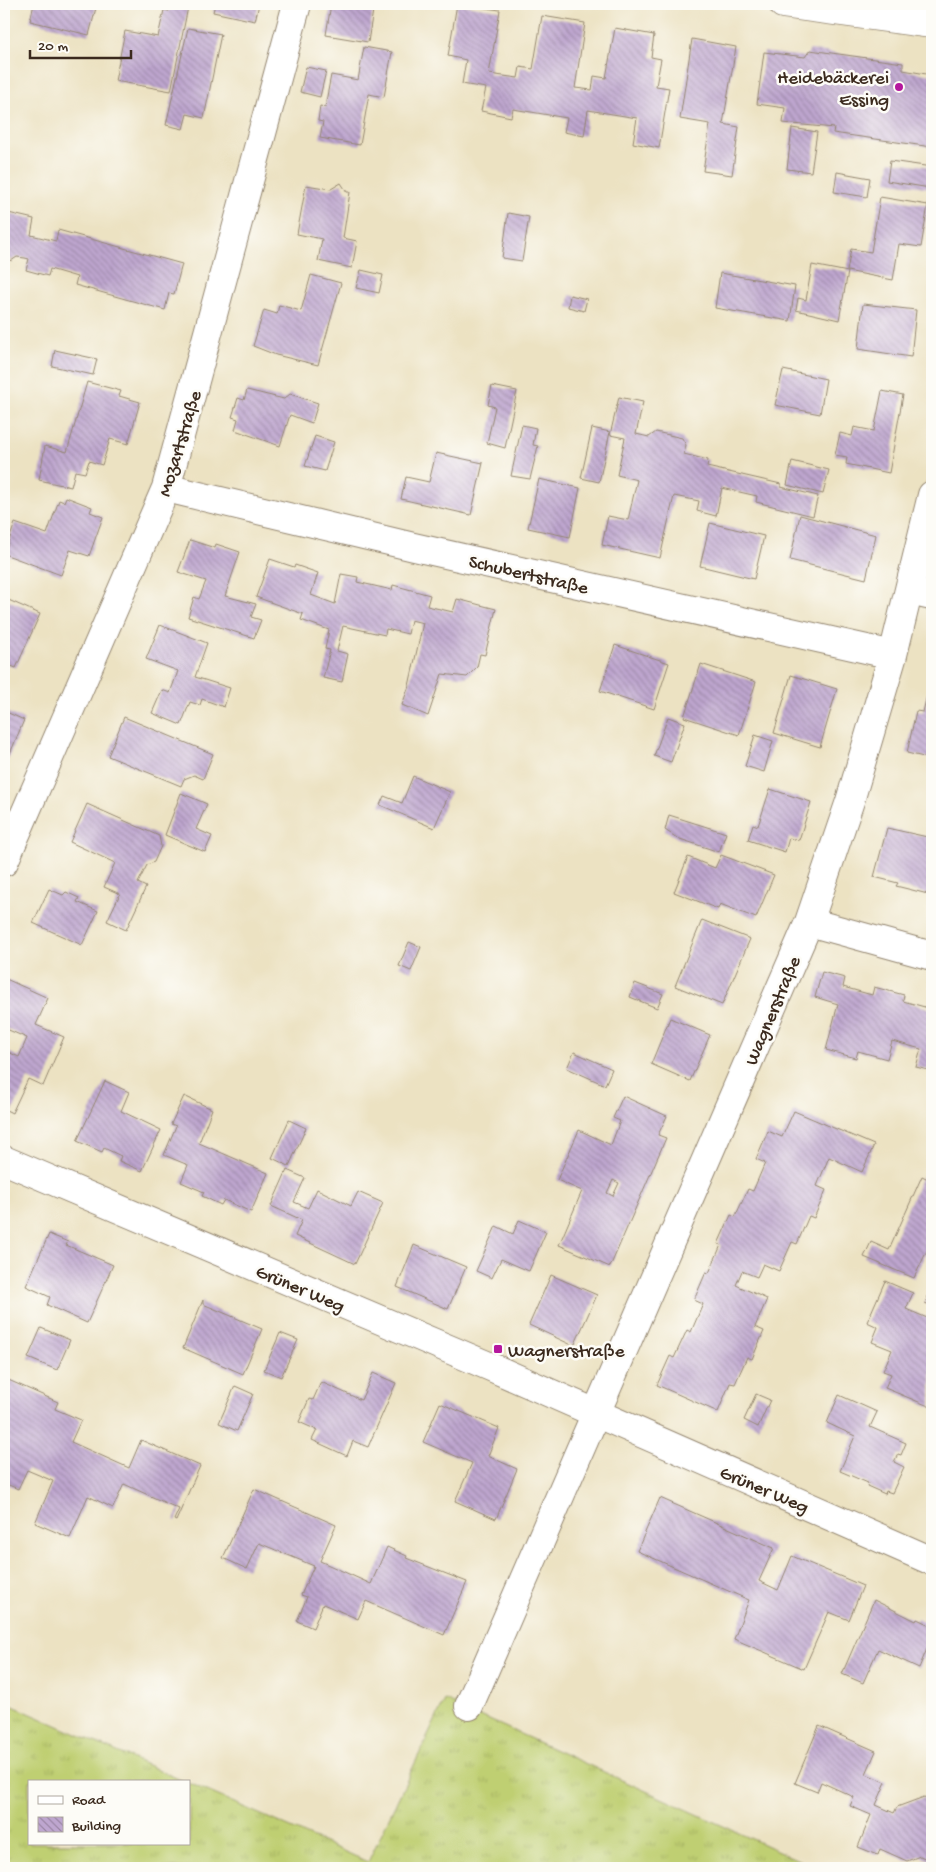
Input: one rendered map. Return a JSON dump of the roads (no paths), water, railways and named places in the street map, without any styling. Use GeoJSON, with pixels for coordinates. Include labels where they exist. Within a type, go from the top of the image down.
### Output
{"type":"FeatureCollection","features":[{"type":"Feature","properties":{"kind":"street","name":"Mozartstraße"},"geometry":{"type":"LineString","coordinates":[[4,862],[166,488],[296,4]]}},
{"type":"Feature","properties":{"kind":"street"},"geometry":{"type":"LineString","coordinates":[[783,4],[932,24]]}},
{"type":"Feature","properties":{"kind":"street","name":"Schubertstraße"},"geometry":{"type":"LineString","coordinates":[[166,488],[414,547],[893,655]]}},
{"type":"Feature","properties":{"kind":"street","name":"Wagnerstraße"},"geometry":{"type":"LineString","coordinates":[[597,1415],[809,922],[850,802],[893,655],[921,594],[932,495]]}},
{"type":"Feature","properties":{"kind":"street"},"geometry":{"type":"LineString","coordinates":[[809,922],[932,956]]}},
{"type":"Feature","properties":{"kind":"street","name":"Grüner Weg"},"geometry":{"type":"LineString","coordinates":[[4,1160],[490,1367],[932,1561]]}},
{"type":"Feature","properties":{"kind":"street"},"geometry":{"type":"LineString","coordinates":[[469,1706],[597,1415]]}},
{"type":"Feature","properties":{"kind":"place","name":"Heidebäckerei Essing"},"geometry":{"type":"Point","coordinates":[899,87]}},
{"type":"Feature","properties":{"kind":"place","name":"Wagnerstraße"},"geometry":{"type":"Point","coordinates":[498,1349]}}]}
